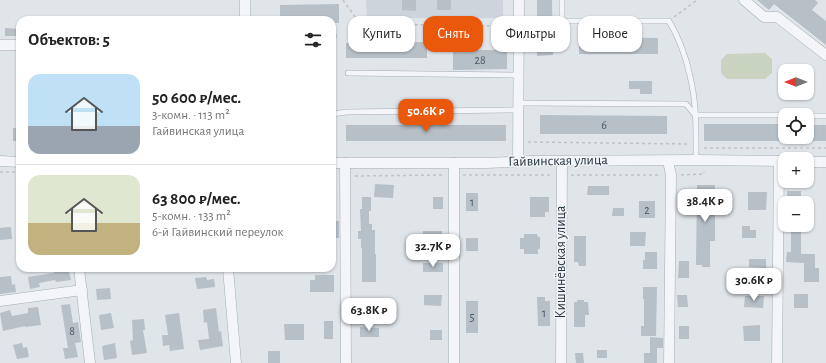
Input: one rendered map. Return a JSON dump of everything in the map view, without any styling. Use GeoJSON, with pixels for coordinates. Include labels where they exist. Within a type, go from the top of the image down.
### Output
{"type":"FeatureCollection","features":[{"type":"Feature","properties":{"kind":"street"},"geometry":{"type":"LineString","coordinates":[[245,0],[245,16]]}},
{"type":"Feature","properties":{"kind":"street"},"geometry":{"type":"LineString","coordinates":[[519,0],[519,16]]}},
{"type":"Feature","properties":{"kind":"street"},"geometry":{"type":"LineString","coordinates":[[744,0],[764,17],[777,17],[826,56]]}},
{"type":"Feature","properties":{"kind":"street"},"geometry":{"type":"LineString","coordinates":[[0,45],[16,45]]}},
{"type":"Feature","properties":{"kind":"street"},"geometry":{"type":"LineString","coordinates":[[518,52],[518,162]]}},
{"type":"Feature","properties":{"kind":"street","name":"Гайвинская улица"},"geometry":{"type":"LineString","coordinates":[[336,163],[696,160],[778,161]]}},
{"type":"Feature","properties":{"kind":"street","name":"Кишинёвская улица"},"geometry":{"type":"LineString","coordinates":[[561,363],[562,161]]}},
{"type":"Feature","properties":{"kind":"street"},"geometry":{"type":"LineString","coordinates":[[668,161],[671,175],[669,363]]}},
{"type":"Feature","properties":{"kind":"street"},"geometry":{"type":"LineString","coordinates":[[0,162],[16,162]]}},
{"type":"Feature","properties":{"kind":"street"},"geometry":{"type":"LineString","coordinates":[[814,162],[826,162]]}},
{"type":"Feature","properties":{"kind":"street"},"geometry":{"type":"LineString","coordinates":[[346,163],[346,363]]}},
{"type":"Feature","properties":{"kind":"street"},"geometry":{"type":"LineString","coordinates":[[454,163],[454,363]]}},
{"type":"Feature","properties":{"kind":"street"},"geometry":{"type":"LineString","coordinates":[[777,363],[781,188]]}},
{"type":"Feature","properties":{"kind":"street"},"geometry":{"type":"LineString","coordinates":[[80,272],[90,363]]}},
{"type":"Feature","properties":{"kind":"street"},"geometry":{"type":"LineString","coordinates":[[228,272],[236,363]]}},
{"type":"Feature","properties":{"kind":"street"},"geometry":{"type":"LineString","coordinates":[[0,301],[82,290]]}},
{"type":"Feature","properties":{"kind":"lane"},"geometry":{"type":"LineString","coordinates":[[562,0],[563,16]]}},
{"type":"Feature","properties":{"kind":"lane"},"geometry":{"type":"LineString","coordinates":[[570,21],[670,21],[678,38],[690,76],[695,114],[696,160]]}},
{"type":"Feature","properties":{"kind":"lane"},"geometry":{"type":"LineString","coordinates":[[348,73],[518,75]]}},
{"type":"Feature","properties":{"kind":"lane"},"geometry":{"type":"LineString","coordinates":[[336,113],[518,107],[686,104],[695,114],[778,115]]}},
{"type":"Feature","properties":{"kind":"lane"},"geometry":{"type":"LineString","coordinates":[[814,116],[826,116]]}},
{"type":"Feature","properties":{"kind":"path"},"geometry":{"type":"LineString","coordinates":[[343,0],[360,24],[491,26]]}},
{"type":"Feature","properties":{"kind":"path"},"geometry":{"type":"LineString","coordinates":[[670,21],[696,0]]}},
{"type":"Feature","properties":{"kind":"path"},"geometry":{"type":"LineString","coordinates":[[518,142],[826,148]]}},
{"type":"Feature","properties":{"kind":"path"},"geometry":{"type":"LineString","coordinates":[[0,172],[16,172]]}},
{"type":"Feature","properties":{"kind":"path"},"geometry":{"type":"LineString","coordinates":[[336,179],[341,179],[346,176],[671,175],[704,174],[704,172]]}},
{"type":"Feature","properties":{"kind":"shaded area"},"geometry":{"type":"Polygon","coordinates":[[[366,0],[503,0],[503,16],[491,16],[491,18],[483,18],[483,16],[423,16],[423,18],[415,18],[415,16],[367,16],[366,0]]]}},
{"type":"Feature","properties":{"kind":"green space"},"geometry":{"type":"Polygon","coordinates":[[[765,53],[772,59],[772,73],[765,79],[727,79],[721,73],[721,60],[727,54],[765,53]]]}},
{"type":"Feature","properties":{"kind":"building"},"geometry":{"type":"Polygon","coordinates":[[[402,0],[416,0],[416,11],[402,10],[402,0]]]}},
{"type":"Feature","properties":{"kind":"building"},"geometry":{"type":"Polygon","coordinates":[[[437,0],[451,0],[451,10],[437,10],[437,0]]]}},
{"type":"Feature","properties":{"kind":"building"},"geometry":{"type":"Polygon","coordinates":[[[537,0],[552,0],[552,16],[537,16],[537,0]]]}},
{"type":"Feature","properties":{"kind":"building"},"geometry":{"type":"Polygon","coordinates":[[[757,0],[815,0],[818,3],[812,10],[826,21],[826,45],[774,4],[769,10],[757,0]]]}},
{"type":"Feature","properties":{"kind":"building"},"geometry":{"type":"Polygon","coordinates":[[[339,4],[339,23],[336,23],[336,16],[280,16],[280,5],[339,4]]]}},
{"type":"Feature","properties":{"kind":"building"},"geometry":{"type":"Polygon","coordinates":[[[5,28],[16,29],[16,36],[5,36],[5,28]]]}},
{"type":"Feature","properties":{"kind":"building"},"geometry":{"type":"Polygon","coordinates":[[[642,38],[658,38],[658,54],[579,54],[579,52],[642,52],[642,38]]]}},
{"type":"Feature","properties":{"kind":"building"},"geometry":{"type":"Polygon","coordinates":[[[415,42],[423,42],[423,52],[427,52],[427,58],[346,58],[346,43],[348,43],[348,52],[415,52],[415,42]]]}},
{"type":"Feature","properties":{"kind":"building"},"geometry":{"type":"Polygon","coordinates":[[[483,50],[491,50],[491,52],[507,52],[507,69],[453,70],[453,52],[483,52],[483,50]]]}},
{"type":"Feature","properties":{"kind":"building"},"geometry":{"type":"Polygon","coordinates":[[[537,52],[553,52],[553,55],[537,56],[537,52]]]}},
{"type":"Feature","properties":{"kind":"building"},"geometry":{"type":"Polygon","coordinates":[[[629,81],[652,81],[652,94],[640,94],[640,89],[629,89],[629,81]]]}},
{"type":"Feature","properties":{"kind":"building"},"geometry":{"type":"Polygon","coordinates":[[[540,115],[667,116],[667,134],[540,134],[540,115]]]}},
{"type":"Feature","properties":{"kind":"building"},"geometry":{"type":"Polygon","coordinates":[[[704,124],[778,124],[778,141],[704,141],[704,124]]]}},
{"type":"Feature","properties":{"kind":"building"},"geometry":{"type":"Polygon","coordinates":[[[346,125],[506,125],[506,141],[346,141],[346,125]]]}},
{"type":"Feature","properties":{"kind":"building"},"geometry":{"type":"Polygon","coordinates":[[[814,125],[826,125],[826,141],[814,141],[814,125]]]}},
{"type":"Feature","properties":{"kind":"building"},"geometry":{"type":"Polygon","coordinates":[[[13,128],[16,128],[16,141],[13,141],[13,128]]]}},
{"type":"Feature","properties":{"kind":"building"},"geometry":{"type":"Polygon","coordinates":[[[375,184],[394,185],[393,198],[374,197],[375,184]]]}},
{"type":"Feature","properties":{"kind":"building"},"geometry":{"type":"Polygon","coordinates":[[[697,185],[715,185],[715,241],[710,241],[710,267],[696,265],[697,185]]]}},
{"type":"Feature","properties":{"kind":"building"},"geometry":{"type":"Polygon","coordinates":[[[588,186],[609,186],[609,195],[587,195],[588,186]]]}},
{"type":"Feature","properties":{"kind":"building"},"geometry":{"type":"Polygon","coordinates":[[[787,191],[801,191],[801,196],[787,196],[787,191]]]}},
{"type":"Feature","properties":{"kind":"building"},"geometry":{"type":"Polygon","coordinates":[[[748,192],[767,192],[766,210],[748,210],[748,192]]]}},
{"type":"Feature","properties":{"kind":"building"},"geometry":{"type":"Polygon","coordinates":[[[466,193],[478,193],[478,211],[466,211],[466,193]]]}},
{"type":"Feature","properties":{"kind":"building"},"geometry":{"type":"Polygon","coordinates":[[[362,197],[371,197],[369,224],[372,224],[372,230],[375,230],[376,282],[362,282],[362,248],[361,239],[358,239],[358,231],[361,231],[360,209],[362,209],[362,197]]]}},
{"type":"Feature","properties":{"kind":"building"},"geometry":{"type":"Polygon","coordinates":[[[433,197],[443,197],[443,209],[433,209],[433,197]]]}},
{"type":"Feature","properties":{"kind":"building"},"geometry":{"type":"Polygon","coordinates":[[[530,197],[549,197],[549,212],[545,212],[545,217],[530,217],[530,197]]]}},
{"type":"Feature","properties":{"kind":"building"},"geometry":{"type":"Polygon","coordinates":[[[639,201],[655,201],[655,218],[639,218],[639,201]]]}},
{"type":"Feature","properties":{"kind":"building"},"geometry":{"type":"Polygon","coordinates":[[[613,208],[624,208],[624,216],[612,216],[613,208]]]}},
{"type":"Feature","properties":{"kind":"building"},"geometry":{"type":"Polygon","coordinates":[[[336,221],[339,221],[339,238],[336,238],[336,221]]]}},
{"type":"Feature","properties":{"kind":"building"},"geometry":{"type":"Polygon","coordinates":[[[742,226],[750,226],[750,230],[756,230],[756,238],[742,238],[742,226]]]}},
{"type":"Feature","properties":{"kind":"building"},"geometry":{"type":"Polygon","coordinates":[[[11,227],[12,239],[0,240],[0,228],[11,227]]]}},
{"type":"Feature","properties":{"kind":"building"},"geometry":{"type":"Polygon","coordinates":[[[423,231],[442,231],[442,240],[423,240],[423,231]]]}},
{"type":"Feature","properties":{"kind":"building"},"geometry":{"type":"Polygon","coordinates":[[[630,232],[646,232],[645,246],[630,246],[630,232]]]}},
{"type":"Feature","properties":{"kind":"building"},"geometry":{"type":"Polygon","coordinates":[[[791,232],[801,232],[801,254],[815,254],[815,268],[819,268],[819,282],[804,282],[804,263],[786,262],[787,252],[791,252],[791,232]]]}},
{"type":"Feature","properties":{"kind":"building"},"geometry":{"type":"Polygon","coordinates":[[[524,234],[537,234],[538,237],[540,237],[540,249],[538,249],[538,254],[524,254],[524,249],[520,249],[520,238],[524,238],[524,234]]]}},
{"type":"Feature","properties":{"kind":"building"},"geometry":{"type":"Polygon","coordinates":[[[574,236],[586,236],[586,266],[579,266],[578,262],[574,262],[574,236]]]}},
{"type":"Feature","properties":{"kind":"building"},"geometry":{"type":"Polygon","coordinates":[[[466,238],[478,238],[478,251],[466,251],[466,238]]]}},
{"type":"Feature","properties":{"kind":"building"},"geometry":{"type":"Polygon","coordinates":[[[645,252],[657,252],[657,269],[643,269],[645,252]]]}},
{"type":"Feature","properties":{"kind":"building"},"geometry":{"type":"Polygon","coordinates":[[[749,259],[766,259],[766,268],[749,267],[749,259]]]}},
{"type":"Feature","properties":{"kind":"building"},"geometry":{"type":"Polygon","coordinates":[[[679,261],[689,261],[689,278],[678,278],[679,261]]]}},
{"type":"Feature","properties":{"kind":"building"},"geometry":{"type":"Polygon","coordinates":[[[423,263],[443,263],[443,272],[423,272],[423,263]]]}},
{"type":"Feature","properties":{"kind":"building"},"geometry":{"type":"Polygon","coordinates":[[[69,272],[71,280],[56,282],[55,280],[39,283],[40,287],[30,289],[28,277],[69,272]]]}},
{"type":"Feature","properties":{"kind":"building"},"geometry":{"type":"Polygon","coordinates":[[[315,275],[334,275],[334,292],[310,292],[310,280],[315,280],[315,275]]]}},
{"type":"Feature","properties":{"kind":"building"},"geometry":{"type":"Polygon","coordinates":[[[11,276],[12,285],[15,284],[16,292],[0,294],[0,277],[11,276]]]}},
{"type":"Feature","properties":{"kind":"building"},"geometry":{"type":"Polygon","coordinates":[[[206,277],[207,280],[214,279],[215,287],[197,289],[195,278],[206,277]]]}},
{"type":"Feature","properties":{"kind":"building"},"geometry":{"type":"Polygon","coordinates":[[[643,287],[657,287],[656,336],[641,336],[641,326],[644,326],[643,287]]]}},
{"type":"Feature","properties":{"kind":"building"},"geometry":{"type":"Polygon","coordinates":[[[110,288],[111,299],[97,300],[96,289],[110,288]]]}},
{"type":"Feature","properties":{"kind":"building"},"geometry":{"type":"Polygon","coordinates":[[[794,294],[808,294],[808,308],[794,308],[794,294]]]}},
{"type":"Feature","properties":{"kind":"building"},"geometry":{"type":"Polygon","coordinates":[[[424,295],[442,295],[441,306],[424,305],[424,295]]]}},
{"type":"Feature","properties":{"kind":"building"},"geometry":{"type":"Polygon","coordinates":[[[677,295],[687,295],[688,307],[678,307],[677,295]]]}},
{"type":"Feature","properties":{"kind":"building"},"geometry":{"type":"Polygon","coordinates":[[[745,296],[764,296],[763,308],[744,307],[745,296]]]}},
{"type":"Feature","properties":{"kind":"building"},"geometry":{"type":"Polygon","coordinates":[[[537,297],[545,297],[545,301],[550,301],[550,326],[538,326],[537,297]]]}},
{"type":"Feature","properties":{"kind":"building"},"geometry":{"type":"Polygon","coordinates":[[[376,299],[376,313],[363,313],[362,300],[376,299]]]}},
{"type":"Feature","properties":{"kind":"building"},"geometry":{"type":"Polygon","coordinates":[[[577,300],[584,300],[584,302],[588,302],[589,315],[585,315],[585,327],[574,327],[574,302],[577,302],[577,300]]]}},
{"type":"Feature","properties":{"kind":"building"},"geometry":{"type":"Polygon","coordinates":[[[466,301],[478,301],[478,333],[466,333],[466,301]]]}},
{"type":"Feature","properties":{"kind":"building"},"geometry":{"type":"Polygon","coordinates":[[[70,304],[73,323],[78,322],[81,342],[75,343],[78,357],[65,359],[63,348],[68,348],[61,305],[70,304]]]}},
{"type":"Feature","properties":{"kind":"building"},"geometry":{"type":"Polygon","coordinates":[[[38,307],[41,325],[25,326],[3,331],[0,313],[10,310],[12,316],[28,313],[28,308],[38,307]]]}},
{"type":"Feature","properties":{"kind":"building"},"geometry":{"type":"Polygon","coordinates":[[[216,308],[219,332],[221,331],[223,346],[200,350],[198,340],[209,339],[207,322],[204,323],[203,310],[216,308]]]}},
{"type":"Feature","properties":{"kind":"building"},"geometry":{"type":"Polygon","coordinates":[[[111,313],[114,328],[101,330],[99,315],[111,313]]]}},
{"type":"Feature","properties":{"kind":"building"},"geometry":{"type":"Polygon","coordinates":[[[179,313],[184,349],[170,351],[169,345],[163,346],[162,335],[168,335],[165,315],[179,313]]]}},
{"type":"Feature","properties":{"kind":"building"},"geometry":{"type":"Polygon","coordinates":[[[144,319],[145,330],[143,330],[147,353],[132,355],[130,341],[133,340],[132,320],[144,319]]]}},
{"type":"Feature","properties":{"kind":"building"},"geometry":{"type":"Polygon","coordinates":[[[324,321],[333,321],[333,339],[324,339],[324,321]]]}},
{"type":"Feature","properties":{"kind":"building"},"geometry":{"type":"Polygon","coordinates":[[[284,324],[304,324],[304,340],[285,340],[284,324]]]}},
{"type":"Feature","properties":{"kind":"building"},"geometry":{"type":"Polygon","coordinates":[[[760,325],[760,341],[744,341],[743,326],[760,325]]]}},
{"type":"Feature","properties":{"kind":"building"},"geometry":{"type":"Polygon","coordinates":[[[679,326],[689,326],[689,339],[679,339],[679,326]]]}},
{"type":"Feature","properties":{"kind":"building"},"geometry":{"type":"Polygon","coordinates":[[[360,327],[379,328],[379,337],[360,337],[360,327]]]}},
{"type":"Feature","properties":{"kind":"building"},"geometry":{"type":"Polygon","coordinates":[[[430,330],[442,330],[442,340],[430,340],[430,330]]]}},
{"type":"Feature","properties":{"kind":"building"},"geometry":{"type":"Polygon","coordinates":[[[650,337],[663,338],[663,348],[657,348],[657,363],[644,363],[644,353],[650,353],[650,337]]]}},
{"type":"Feature","properties":{"kind":"building"},"geometry":{"type":"Polygon","coordinates":[[[22,343],[23,348],[27,347],[29,357],[17,359],[13,345],[22,343]]]}},
{"type":"Feature","properties":{"kind":"building"},"geometry":{"type":"Polygon","coordinates":[[[115,343],[117,358],[104,360],[102,346],[115,343]]]}},
{"type":"Feature","properties":{"kind":"building"},"geometry":{"type":"Polygon","coordinates":[[[597,350],[607,350],[607,358],[597,358],[597,350]]]}},
{"type":"Feature","properties":{"kind":"building"},"geometry":{"type":"Polygon","coordinates":[[[268,351],[280,351],[280,363],[268,363],[268,351]]]}},
{"type":"Feature","properties":{"kind":"building"},"geometry":{"type":"Polygon","coordinates":[[[575,353],[583,353],[584,363],[576,363],[575,353]]]}}]}
